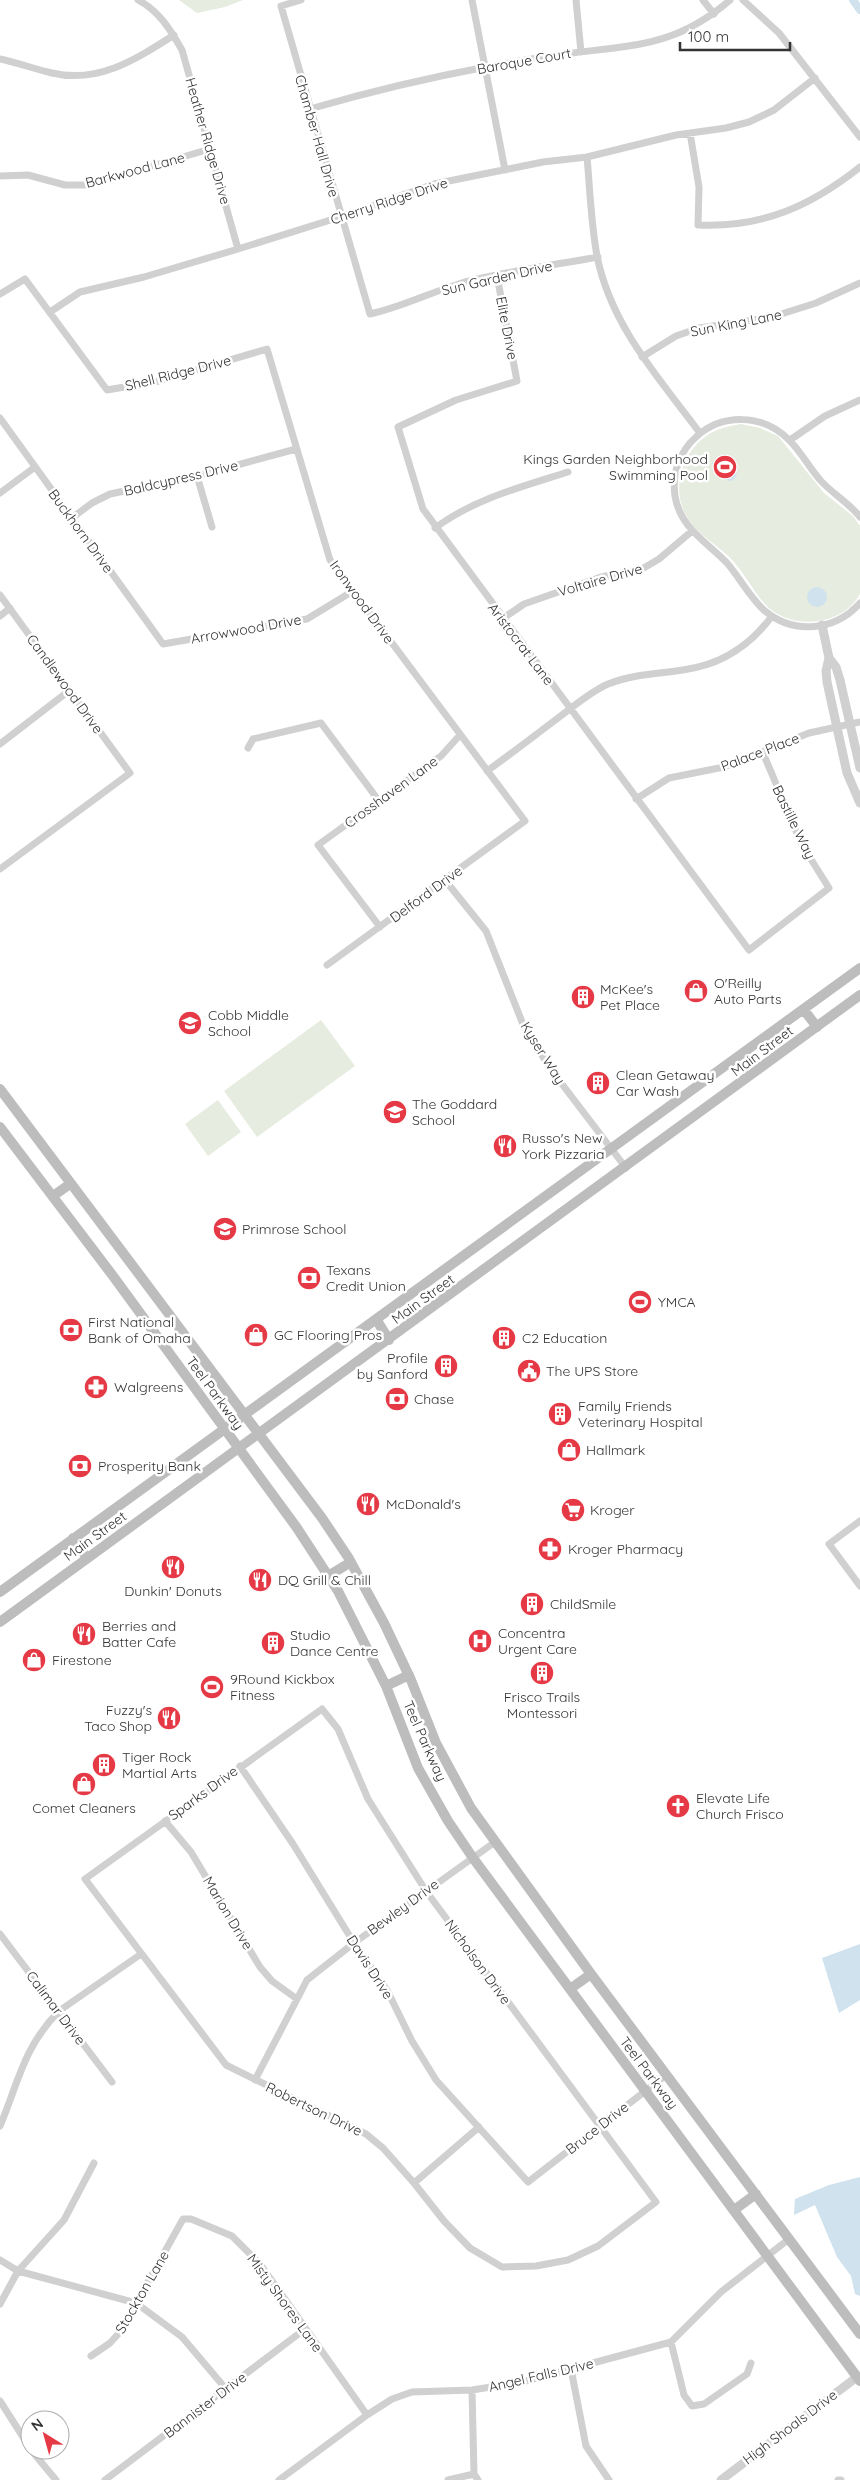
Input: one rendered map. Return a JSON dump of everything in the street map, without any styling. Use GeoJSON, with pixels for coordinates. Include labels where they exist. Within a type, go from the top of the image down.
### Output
{"type":"FeatureCollection","features":[{"type":"Feature","properties":{"kind":"main road","name":"Main Street"},"geometry":{"type":"LineString","coordinates":[[0,1592],[860,968]]}},
{"type":"Feature","properties":{"kind":"main road","name":"Main Street"},"geometry":{"type":"LineString","coordinates":[[0,1622],[626,1168],[860,995]]}},
{"type":"Feature","properties":{"kind":"main road"},"geometry":{"type":"LineString","coordinates":[[804,1010],[817,1027]]}},
{"type":"Feature","properties":{"kind":"main road","name":"Teel Parkway"},"geometry":{"type":"LineString","coordinates":[[0,1089],[322,1518],[351,1562],[409,1675],[436,1743],[452,1776],[496,1842],[591,1974],[860,2334]]}},
{"type":"Feature","properties":{"kind":"main road","name":"Teel Parkway"},"geometry":{"type":"LineString","coordinates":[[0,1127],[53,1196],[297,1528],[356,1624],[386,1686],[418,1768],[448,1821],[473,1858],[859,2377]]}},
{"type":"Feature","properties":{"kind":"main road"},"geometry":{"type":"LineString","coordinates":[[53,1196],[70,1184]]}},
{"type":"Feature","properties":{"kind":"main road"},"geometry":{"type":"LineString","coordinates":[[376,1319],[389,1340]]}},
{"type":"Feature","properties":{"kind":"main road"},"geometry":{"type":"LineString","coordinates":[[72,1538],[88,1558]]}},
{"type":"Feature","properties":{"kind":"main road"},"geometry":{"type":"LineString","coordinates":[[328,1576],[351,1562]]}},
{"type":"Feature","properties":{"kind":"main road"},"geometry":{"type":"LineString","coordinates":[[386,1686],[409,1675]]}},
{"type":"Feature","properties":{"kind":"main road"},"geometry":{"type":"LineString","coordinates":[[570,1989],[591,1974]]}},
{"type":"Feature","properties":{"kind":"main road"},"geometry":{"type":"LineString","coordinates":[[734,2210],[756,2194]]}},
{"type":"Feature","properties":{"kind":"street","name":"Heather Ridge Drive"},"geometry":{"type":"LineString","coordinates":[[138,0],[155,12],[168,25],[182,50],[238,249]]}},
{"type":"Feature","properties":{"kind":"street","name":"Chamber Hall Drive"},"geometry":{"type":"LineString","coordinates":[[301,0],[281,6],[340,217],[370,314]]}},
{"type":"Feature","properties":{"kind":"street"},"geometry":{"type":"LineString","coordinates":[[472,0],[505,170]]}},
{"type":"Feature","properties":{"kind":"street"},"geometry":{"type":"LineString","coordinates":[[576,0],[580,52]]}},
{"type":"Feature","properties":{"kind":"street"},"geometry":{"type":"LineString","coordinates":[[703,0],[714,14]]}},
{"type":"Feature","properties":{"kind":"street","name":"Baroque Court"},"geometry":{"type":"LineString","coordinates":[[310,109],[366,93],[486,67],[580,52],[642,46],[664,40],[714,14],[730,0]]}},
{"type":"Feature","properties":{"kind":"street"},"geometry":{"type":"LineString","coordinates":[[743,0],[779,33],[860,137]]}},
{"type":"Feature","properties":{"kind":"street"},"geometry":{"type":"LineString","coordinates":[[0,59],[54,73],[78,76],[106,72],[130,63],[174,35]]}},
{"type":"Feature","properties":{"kind":"street","name":"Cherry Ridge Drive"},"geometry":{"type":"LineString","coordinates":[[50,312],[80,292],[144,277],[238,249],[340,217],[434,184],[544,162],[587,157],[690,133],[749,122],[774,110],[815,78]]}},
{"type":"Feature","properties":{"kind":"street"},"geometry":{"type":"LineString","coordinates":[[690,133],[699,187],[698,225],[744,224],[778,215],[809,201],[839,184],[860,167]]}},
{"type":"Feature","properties":{"kind":"street","name":"Barkwood Lane"},"geometry":{"type":"LineString","coordinates":[[0,176],[28,175],[64,185],[87,185],[210,149]]}},
{"type":"Feature","properties":{"kind":"street"},"geometry":{"type":"LineString","coordinates":[[587,157],[598,257],[609,295],[624,328],[642,358],[700,433]]}},
{"type":"Feature","properties":{"kind":"street","name":"Sun Garden Drive"},"geometry":{"type":"LineString","coordinates":[[370,314],[396,308],[444,288],[598,257]]}},
{"type":"Feature","properties":{"kind":"street","name":"Elite Drive"},"geometry":{"type":"LineString","coordinates":[[497,276],[517,381]]}},
{"type":"Feature","properties":{"kind":"street","name":"Shell Ridge Drive"},"geometry":{"type":"LineString","coordinates":[[0,294],[25,279],[107,390],[159,380],[267,349]]}},
{"type":"Feature","properties":{"kind":"street","name":"Sun King Lane"},"geometry":{"type":"LineString","coordinates":[[642,358],[676,336],[699,328],[772,317],[816,303],[860,283]]}},
{"type":"Feature","properties":{"kind":"street","name":"Ironwood Drive"},"geometry":{"type":"LineString","coordinates":[[267,349],[330,560],[525,822]]}},
{"type":"Feature","properties":{"kind":"street","name":"Aristocrat Lane"},"geometry":{"type":"LineString","coordinates":[[517,381],[456,400],[398,426],[423,509],[434,528],[749,950]]}},
{"type":"Feature","properties":{"kind":"street"},"geometry":{"type":"LineString","coordinates":[[790,440],[825,416],[860,400]]}},
{"type":"Feature","properties":{"kind":"street","name":"Buckhorn Drive"},"geometry":{"type":"LineString","coordinates":[[0,418],[163,644]]}},
{"type":"Feature","properties":{"kind":"street"},"geometry":{"type":"LineString","coordinates":[[860,517],[822,482],[790,440],[772,427],[747,419],[718,424],[700,433],[683,454],[676,468],[674,483],[677,505],[692,531],[729,565],[763,610],[800,628],[822,626],[845,616],[860,603]]}},
{"type":"Feature","properties":{"kind":"street","name":"Baldcypress Drive"},"geometry":{"type":"LineString","coordinates":[[72,518],[92,503],[110,494],[197,476],[296,449]]}},
{"type":"Feature","properties":{"kind":"street"},"geometry":{"type":"LineString","coordinates":[[0,493],[35,466]]}},
{"type":"Feature","properties":{"kind":"street"},"geometry":{"type":"LineString","coordinates":[[434,528],[454,513],[476,503],[568,472]]}},
{"type":"Feature","properties":{"kind":"street"},"geometry":{"type":"LineString","coordinates":[[197,476],[212,526]]}},
{"type":"Feature","properties":{"kind":"street","name":"Voltaire Drive"},"geometry":{"type":"LineString","coordinates":[[502,618],[532,601],[601,577],[642,570],[659,559],[692,531]]}},
{"type":"Feature","properties":{"kind":"street","name":"Arrowwood Drive"},"geometry":{"type":"LineString","coordinates":[[163,644],[307,619],[353,591]]}},
{"type":"Feature","properties":{"kind":"street","name":"Candlewood Drive"},"geometry":{"type":"LineString","coordinates":[[0,595],[130,773],[0,869]]}},
{"type":"Feature","properties":{"kind":"street"},"geometry":{"type":"LineString","coordinates":[[0,616],[10,608]]}},
{"type":"Feature","properties":{"kind":"street"},"geometry":{"type":"LineString","coordinates":[[487,772],[570,709],[608,685],[634,676],[685,670],[737,651],[756,637],[772,616]]}},
{"type":"Feature","properties":{"kind":"street"},"geometry":{"type":"LineString","coordinates":[[822,626],[829,658],[838,674],[855,723],[860,768]]}},
{"type":"Feature","properties":{"kind":"street"},"geometry":{"type":"LineString","coordinates":[[829,658],[826,671],[827,682],[847,772],[860,803]]}},
{"type":"Feature","properties":{"kind":"street"},"geometry":{"type":"LineString","coordinates":[[0,744],[70,690]]}},
{"type":"Feature","properties":{"kind":"street"},"geometry":{"type":"LineString","coordinates":[[248,748],[253,739],[321,722],[379,801]]}},
{"type":"Feature","properties":{"kind":"street","name":"Palace Place"},"geometry":{"type":"LineString","coordinates":[[636,799],[656,784],[669,778],[724,767],[809,733],[855,723]]}},
{"type":"Feature","properties":{"kind":"street","name":"Crosshaven Lane"},"geometry":{"type":"LineString","coordinates":[[380,927],[318,845],[440,756],[460,735]]}},
{"type":"Feature","properties":{"kind":"street","name":"Bastille Way"},"geometry":{"type":"LineString","coordinates":[[749,950],[830,888],[802,845],[763,753]]}},
{"type":"Feature","properties":{"kind":"street","name":"Delford Drive"},"geometry":{"type":"LineString","coordinates":[[327,965],[525,822]]}},
{"type":"Feature","properties":{"kind":"street","name":"Kyser Way"},"geometry":{"type":"LineString","coordinates":[[445,880],[486,930],[529,1034],[552,1071],[626,1168]]}},
{"type":"Feature","properties":{"kind":"street"},"geometry":{"type":"LineString","coordinates":[[860,1521],[829,1544],[860,1586]]}},
{"type":"Feature","properties":{"kind":"street","name":"Sparks Drive"},"geometry":{"type":"LineString","coordinates":[[85,1879],[322,1709]]}},
{"type":"Feature","properties":{"kind":"street","name":"Nicholson Drive"},"geometry":{"type":"LineString","coordinates":[[322,1709],[338,1729],[368,1799],[426,1891],[599,2128],[656,2202]]}},
{"type":"Feature","properties":{"kind":"street","name":"Davis Drive"},"geometry":{"type":"LineString","coordinates":[[240,1766],[293,1844],[354,1943],[387,1990],[412,2041],[436,2080],[528,2182]]}},
{"type":"Feature","properties":{"kind":"street","name":"Marion Drive"},"geometry":{"type":"LineString","coordinates":[[165,1821],[191,1852],[260,1967],[272,1981],[297,1999]]}},
{"type":"Feature","properties":{"kind":"street","name":"Bewley Drive"},"geometry":{"type":"LineString","coordinates":[[255,2080],[307,1980],[354,1943],[496,1842]]}},
{"type":"Feature","properties":{"kind":"street","name":"Robertson Drive"},"geometry":{"type":"LineString","coordinates":[[85,1879],[226,2065],[366,2134],[383,2148],[444,2221],[470,2248],[502,2267],[536,2266],[568,2260],[598,2246],[656,2202]]}},
{"type":"Feature","properties":{"kind":"street","name":"Calimar Drive"},"geometry":{"type":"LineString","coordinates":[[0,1934],[112,2082]]}},
{"type":"Feature","properties":{"kind":"street"},"geometry":{"type":"LineString","coordinates":[[0,2126],[25,2057],[37,2036],[59,2011],[141,1954]]}},
{"type":"Feature","properties":{"kind":"street","name":"Bruce Drive"},"geometry":{"type":"LineString","coordinates":[[528,2182],[666,2074]]}},
{"type":"Feature","properties":{"kind":"street"},"geometry":{"type":"LineString","coordinates":[[414,2183],[479,2127]]}},
{"type":"Feature","properties":{"kind":"street"},"geometry":{"type":"LineString","coordinates":[[0,2304],[18,2272],[64,2220],[94,2163]]}},
{"type":"Feature","properties":{"kind":"street","name":"Stockton Lane"},"geometry":{"type":"LineString","coordinates":[[91,2356],[110,2343],[120,2332],[183,2219]]}},
{"type":"Feature","properties":{"kind":"street","name":"Misty Shores Lane"},"geometry":{"type":"LineString","coordinates":[[183,2219],[191,2220],[232,2236],[260,2264],[304,2330],[367,2415]]}},
{"type":"Feature","properties":{"kind":"street","name":"Angel Falls Drive"},"geometry":{"type":"LineString","coordinates":[[279,2480],[367,2415],[392,2399],[412,2392],[472,2390],[522,2382],[671,2342],[721,2292],[789,2239]]}},
{"type":"Feature","properties":{"kind":"street"},"geometry":{"type":"LineString","coordinates":[[0,2260],[18,2272],[136,2303],[182,2337],[226,2389]]}},
{"type":"Feature","properties":{"kind":"street","name":"Bannister Drive"},"geometry":{"type":"LineString","coordinates":[[105,2480],[304,2330]]}},
{"type":"Feature","properties":{"kind":"street"},"geometry":{"type":"LineString","coordinates":[[671,2342],[684,2395],[692,2406],[704,2404],[747,2374],[751,2363]]}},
{"type":"Feature","properties":{"kind":"street"},"geometry":{"type":"LineString","coordinates":[[571,2370],[586,2446],[609,2480]]}},
{"type":"Feature","properties":{"kind":"street","name":"High Shoals Drive"},"geometry":{"type":"LineString","coordinates":[[721,2480],[859,2377]]}},
{"type":"Feature","properties":{"kind":"street"},"geometry":{"type":"LineString","coordinates":[[448,2480],[476,2477],[472,2390]]}},
{"type":"Feature","properties":{"kind":"street"},"geometry":{"type":"LineString","coordinates":[[0,2401],[20,2432]]}},
{"type":"Feature","properties":{"kind":"street"},"geometry":{"type":"LineString","coordinates":[[40,2460],[56,2480]]}},
{"type":"Feature","properties":{"kind":"shaded area"},"geometry":{"type":"Polygon","coordinates":[[[179,0],[243,0],[225,7],[197,13],[179,0]]]}},
{"type":"Feature","properties":{"kind":"shaded area"},"geometry":{"type":"Polygon","coordinates":[[[741,424],[760,428],[778,436],[824,493],[853,516],[860,526],[860,594],[852,605],[841,613],[815,622],[787,618],[775,613],[765,604],[733,561],[697,530],[687,517],[679,495],[679,483],[686,460],[692,450],[709,434],[729,426],[741,424]]]}},
{"type":"Feature","properties":{"kind":"shaded area"},"geometry":{"type":"Polygon","coordinates":[[[321,1020],[355,1066],[257,1137],[224,1091],[321,1020]]]}},
{"type":"Feature","properties":{"kind":"shaded area"},"geometry":{"type":"Polygon","coordinates":[[[218,1100],[241,1132],[208,1156],[185,1124],[218,1100]]]}},
{"type":"Feature","properties":{"kind":"water","name":"Kings Garden Neighborhood Swimming Pool"},"geometry":{"type":"Polygon","coordinates":[[[724,453],[737,471],[736,477],[732,481],[725,480],[712,463],[722,460],[724,453]]]}},
{"type":"Feature","properties":{"kind":"water"},"geometry":{"type":"Polygon","coordinates":[[[813,587],[821,587],[827,593],[827,601],[821,607],[813,607],[807,601],[807,593],[813,587]]]}},
{"type":"Feature","properties":{"kind":"water"},"geometry":{"type":"Polygon","coordinates":[[[860,1944],[860,2000],[839,2013],[822,1958],[860,1944]]]}},
{"type":"Feature","properties":{"kind":"water"},"geometry":{"type":"Polygon","coordinates":[[[860,2177],[860,2296],[855,2294],[851,2276],[837,2257],[815,2205],[794,2215],[795,2199],[829,2185],[860,2177]]]}},
{"type":"Feature","properties":{"kind":"waterway"},"geometry":{"type":"LineString","coordinates":[[853,0],[860,10]]}},
{"type":"Feature","properties":{"kind":"place","name":"Kings Garden Neighborhood Swimming Pool"},"geometry":{"type":"Point","coordinates":[725,467]}},
{"type":"Feature","properties":{"kind":"place","name":"O'Reilly Auto Parts"},"geometry":{"type":"Point","coordinates":[696,991]}},
{"type":"Feature","properties":{"kind":"place","name":"McKee's Pet Place"},"geometry":{"type":"Point","coordinates":[583,997]}},
{"type":"Feature","properties":{"kind":"place","name":"Cobb Middle School"},"geometry":{"type":"Point","coordinates":[190,1023]}},
{"type":"Feature","properties":{"kind":"place","name":"Clean Getaway Car Wash"},"geometry":{"type":"Point","coordinates":[598,1083]}},
{"type":"Feature","properties":{"kind":"place","name":"The Goddard School"},"geometry":{"type":"Point","coordinates":[395,1112]}},
{"type":"Feature","properties":{"kind":"place","name":"Russo's New York Pizzaria"},"geometry":{"type":"Point","coordinates":[505,1146]}},
{"type":"Feature","properties":{"kind":"place","name":"Primrose School"},"geometry":{"type":"Point","coordinates":[225,1229]}},
{"type":"Feature","properties":{"kind":"place","name":"Texans Credit Union"},"geometry":{"type":"Point","coordinates":[309,1278]}},
{"type":"Feature","properties":{"kind":"place","name":"YMCA"},"geometry":{"type":"Point","coordinates":[640,1302]}},
{"type":"Feature","properties":{"kind":"place","name":"First National Bank of Omaha"},"geometry":{"type":"Point","coordinates":[71,1330]}},
{"type":"Feature","properties":{"kind":"place","name":"GC Flooring Pros"},"geometry":{"type":"Point","coordinates":[256,1335]}},
{"type":"Feature","properties":{"kind":"place","name":"C2 Education"},"geometry":{"type":"Point","coordinates":[504,1338]}},
{"type":"Feature","properties":{"kind":"place","name":"Profile by Sanford"},"geometry":{"type":"Point","coordinates":[446,1366]}},
{"type":"Feature","properties":{"kind":"place","name":"The UPS Store"},"geometry":{"type":"Point","coordinates":[529,1371]}},
{"type":"Feature","properties":{"kind":"place","name":"Walgreens"},"geometry":{"type":"Point","coordinates":[96,1387]}},
{"type":"Feature","properties":{"kind":"place","name":"Chase"},"geometry":{"type":"Point","coordinates":[397,1399]}},
{"type":"Feature","properties":{"kind":"place","name":"Family Friends Veterinary Hospital"},"geometry":{"type":"Point","coordinates":[560,1414]}},
{"type":"Feature","properties":{"kind":"place","name":"Hallmark"},"geometry":{"type":"Point","coordinates":[569,1450]}},
{"type":"Feature","properties":{"kind":"place","name":"Prosperity Bank"},"geometry":{"type":"Point","coordinates":[80,1466]}},
{"type":"Feature","properties":{"kind":"place","name":"McDonald's"},"geometry":{"type":"Point","coordinates":[368,1504]}},
{"type":"Feature","properties":{"kind":"place","name":"Kroger"},"geometry":{"type":"Point","coordinates":[573,1510]}},
{"type":"Feature","properties":{"kind":"place","name":"Kroger Pharmacy"},"geometry":{"type":"Point","coordinates":[550,1549]}},
{"type":"Feature","properties":{"kind":"place","name":"Dunkin' Donuts"},"geometry":{"type":"Point","coordinates":[173,1567]}},
{"type":"Feature","properties":{"kind":"place","name":"DQ Grill & Chill"},"geometry":{"type":"Point","coordinates":[260,1580]}},
{"type":"Feature","properties":{"kind":"place","name":"ChildSmile"},"geometry":{"type":"Point","coordinates":[532,1604]}},
{"type":"Feature","properties":{"kind":"place","name":"Berries and Batter Cafe"},"geometry":{"type":"Point","coordinates":[84,1634]}},
{"type":"Feature","properties":{"kind":"place","name":"Concentra Urgent Care"},"geometry":{"type":"Point","coordinates":[480,1641]}},
{"type":"Feature","properties":{"kind":"place","name":"Studio Dance Centre"},"geometry":{"type":"Point","coordinates":[273,1643]}},
{"type":"Feature","properties":{"kind":"place","name":"Firestone"},"geometry":{"type":"Point","coordinates":[34,1660]}},
{"type":"Feature","properties":{"kind":"place","name":"Frisco Trails Montessori"},"geometry":{"type":"Point","coordinates":[542,1673]}},
{"type":"Feature","properties":{"kind":"place","name":"9Round Kickbox Fitness"},"geometry":{"type":"Point","coordinates":[212,1687]}},
{"type":"Feature","properties":{"kind":"place","name":"Fuzzy's Taco Shop"},"geometry":{"type":"Point","coordinates":[169,1718]}},
{"type":"Feature","properties":{"kind":"place","name":"Tiger Rock Martial Arts"},"geometry":{"type":"Point","coordinates":[104,1765]}},
{"type":"Feature","properties":{"kind":"place","name":"Comet Cleaners"},"geometry":{"type":"Point","coordinates":[84,1784]}},
{"type":"Feature","properties":{"kind":"place","name":"Elevate Life Church Frisco"},"geometry":{"type":"Point","coordinates":[678,1806]}}]}
